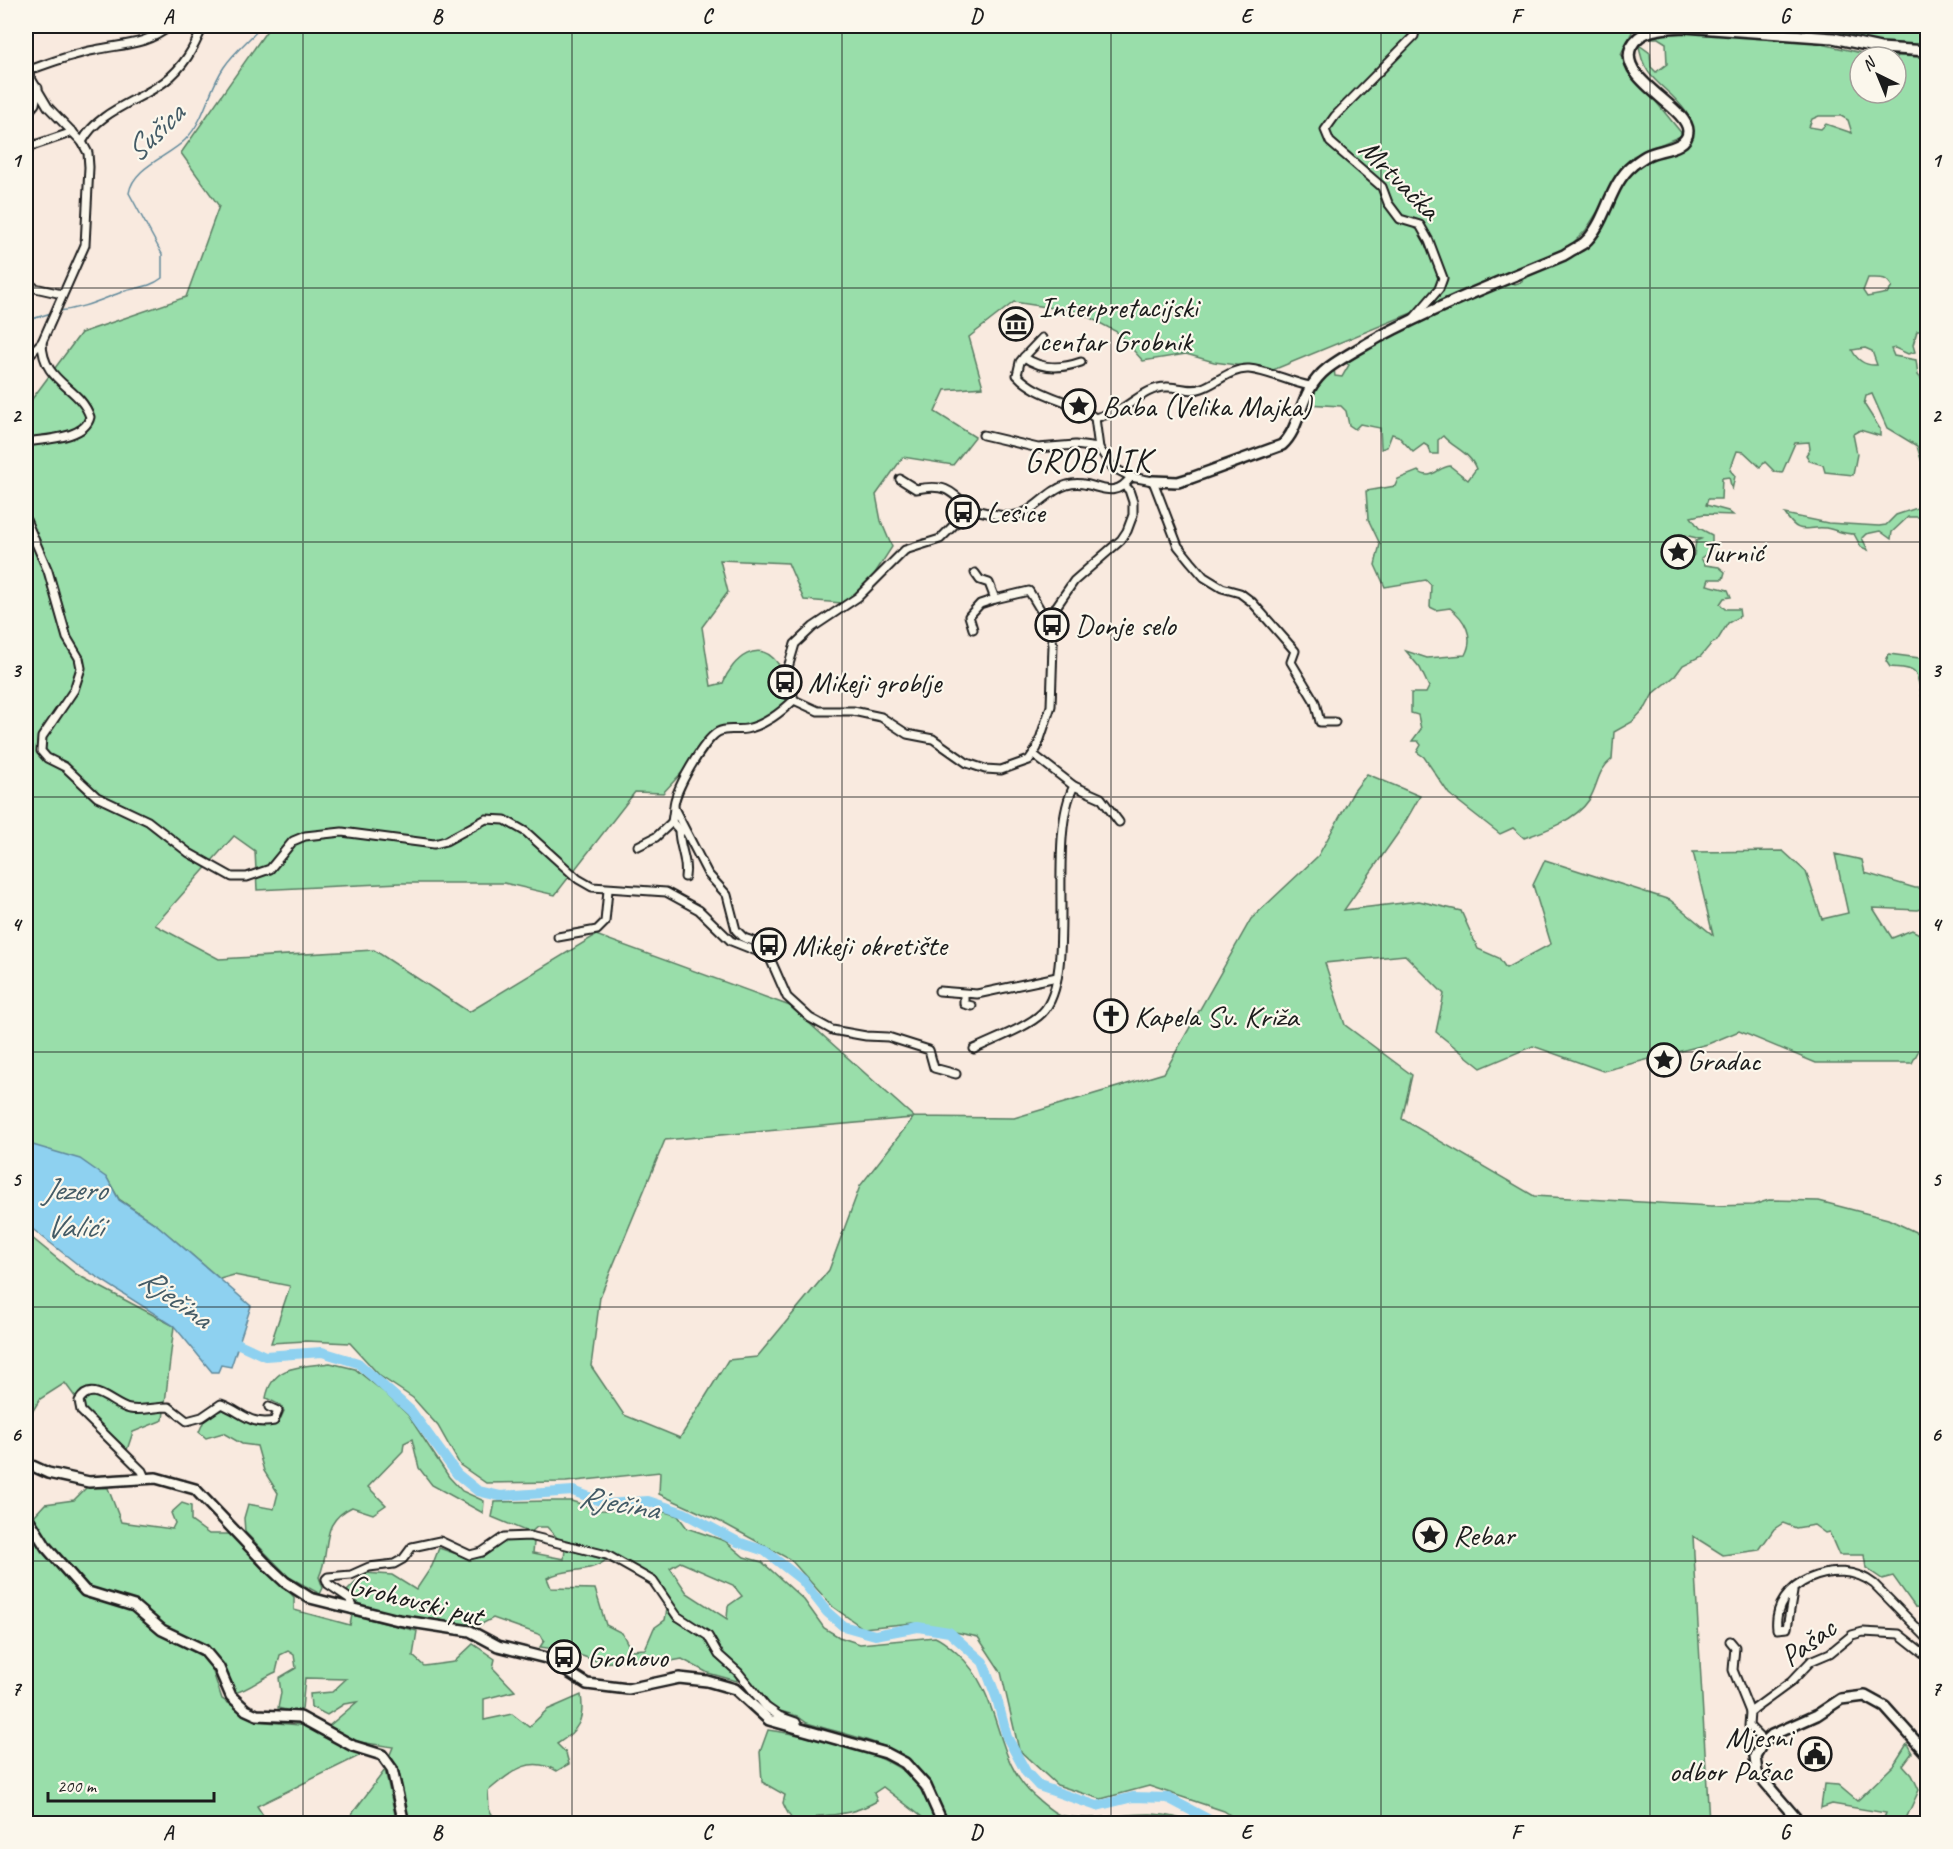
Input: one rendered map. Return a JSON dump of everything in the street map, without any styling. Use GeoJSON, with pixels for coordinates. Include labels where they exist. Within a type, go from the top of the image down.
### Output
{"type":"FeatureCollection","features":[{"type":"Feature","properties":{"kind":"main road"},"geometry":{"type":"LineString","coordinates":[[1153,481],[1178,482],[1282,445],[1290,438],[1303,399],[1311,386],[1336,362],[1412,320],[1564,255],[1584,242],[1595,227],[1619,181],[1631,167],[1648,155],[1682,143],[1688,134],[1688,126],[1632,69],[1630,50],[1636,40],[1645,34],[1660,29],[1684,27],[1833,38],[1880,48],[1928,51]]}},
{"type":"Feature","properties":{"kind":"main road","name":"Grohovski put"},"geometry":{"type":"LineString","coordinates":[[26,1463],[48,1473],[89,1482],[145,1478],[169,1480],[195,1490],[285,1582],[310,1598],[418,1624],[470,1631],[498,1646],[546,1658],[587,1684],[628,1689],[679,1678],[725,1685],[735,1689],[769,1720],[886,1753],[906,1763],[926,1786],[943,1824]]}},
{"type":"Feature","properties":{"kind":"main road"},"geometry":{"type":"LineString","coordinates":[[26,1515],[46,1547],[85,1592],[134,1606],[162,1630],[204,1650],[219,1668],[231,1696],[246,1710],[257,1716],[300,1717],[353,1746],[382,1755],[392,1769],[404,1824]]}},
{"type":"Feature","properties":{"kind":"main road"},"geometry":{"type":"LineString","coordinates":[[1801,1824],[1757,1773],[1755,1756],[1764,1741],[1817,1715],[1841,1699],[1865,1696],[1885,1707],[1928,1755]]}},
{"type":"Feature","properties":{"kind":"street"},"geometry":{"type":"LineString","coordinates":[[26,70],[84,52],[148,40],[170,26]]}},
{"type":"Feature","properties":{"kind":"street"},"geometry":{"type":"LineString","coordinates":[[82,142],[94,124],[157,87],[179,69],[190,56],[203,26]]}},
{"type":"Feature","properties":{"kind":"street","name":"Mrtvačka"},"geometry":{"type":"LineString","coordinates":[[1412,320],[1439,289],[1443,278],[1429,241],[1420,225],[1400,219],[1388,203],[1382,187],[1330,142],[1325,130],[1335,116],[1414,36],[1416,26]]}},
{"type":"Feature","properties":{"kind":"street"},"geometry":{"type":"LineString","coordinates":[[26,70],[26,79]]}},
{"type":"Feature","properties":{"kind":"street"},"geometry":{"type":"LineString","coordinates":[[26,70],[48,107],[82,142],[88,153],[89,167],[84,245],[42,342],[26,358]]}},
{"type":"Feature","properties":{"kind":"street"},"geometry":{"type":"LineString","coordinates":[[26,115],[35,104],[38,88]]}},
{"type":"Feature","properties":{"kind":"street"},"geometry":{"type":"LineString","coordinates":[[26,148],[73,132]]}},
{"type":"Feature","properties":{"kind":"street"},"geometry":{"type":"LineString","coordinates":[[26,281],[35,288],[62,294]]}},
{"type":"Feature","properties":{"kind":"street"},"geometry":{"type":"LineString","coordinates":[[1042,338],[1024,357],[1017,372],[1021,380],[1033,389],[1080,408],[1095,418],[1099,448],[1112,467],[1131,477],[1153,481],[1178,546],[1204,577],[1222,588],[1240,593],[1252,602],[1294,651],[1291,662],[1315,702],[1320,722],[1335,722]]}},
{"type":"Feature","properties":{"kind":"street"},"geometry":{"type":"LineString","coordinates":[[26,442],[66,435],[83,429],[90,417],[87,407],[52,374],[42,351],[42,342]]}},
{"type":"Feature","properties":{"kind":"street"},"geometry":{"type":"LineString","coordinates":[[1024,357],[1043,367],[1071,366],[1081,362]]}},
{"type":"Feature","properties":{"kind":"street"},"geometry":{"type":"LineString","coordinates":[[1095,418],[1121,409],[1152,391],[1166,387],[1187,391],[1204,388],[1218,378],[1246,369],[1268,373],[1287,382],[1311,386]]}},
{"type":"Feature","properties":{"kind":"street"},"geometry":{"type":"LineString","coordinates":[[983,435],[1038,448],[1074,445],[1099,448]]}},
{"type":"Feature","properties":{"kind":"street"},"geometry":{"type":"LineString","coordinates":[[900,479],[916,489],[937,485],[948,489],[970,509],[1009,517],[1026,513],[1050,493],[1067,485],[1079,483],[1109,491],[1125,486],[1131,477]]}},
{"type":"Feature","properties":{"kind":"street"},"geometry":{"type":"LineString","coordinates":[[1049,624],[1056,607],[1074,581],[1114,547],[1127,531],[1133,515],[1133,502],[1125,486]]}},
{"type":"Feature","properties":{"kind":"street"},"geometry":{"type":"LineString","coordinates":[[794,700],[787,671],[795,644],[813,627],[858,597],[904,550],[939,539],[970,509]]}},
{"type":"Feature","properties":{"kind":"street"},"geometry":{"type":"LineString","coordinates":[[26,520],[48,571],[67,638],[80,658],[81,668],[74,690],[42,737],[41,751],[47,758],[65,767],[97,797],[148,821],[189,853],[232,877],[247,877],[270,869],[294,841],[306,836],[342,832],[434,844],[446,841],[481,821],[494,818],[505,820],[526,832],[578,879],[592,887],[608,890],[649,889],[666,892],[699,910],[731,940],[769,956]]}},
{"type":"Feature","properties":{"kind":"street"},"geometry":{"type":"LineString","coordinates":[[975,573],[980,580],[989,583],[995,599]]}},
{"type":"Feature","properties":{"kind":"street"},"geometry":{"type":"LineString","coordinates":[[794,700],[818,711],[853,711],[881,717],[907,734],[933,739],[967,763],[985,769],[1001,770],[1021,764],[1035,755],[1051,706],[1053,645],[1049,624],[1029,591],[980,604],[969,616],[973,629]]}},
{"type":"Feature","properties":{"kind":"street"},"geometry":{"type":"LineString","coordinates":[[638,846],[656,837],[672,822],[674,801],[680,786],[716,734],[727,729],[758,725],[794,700]]}},
{"type":"Feature","properties":{"kind":"street"},"geometry":{"type":"LineString","coordinates":[[1035,755],[1074,786],[1101,798],[1119,822]]}},
{"type":"Feature","properties":{"kind":"street"},"geometry":{"type":"LineString","coordinates":[[974,1049],[1040,1015],[1048,1006],[1057,977],[1063,864],[1061,828],[1065,805],[1074,786]]}},
{"type":"Feature","properties":{"kind":"street"},"geometry":{"type":"LineString","coordinates":[[674,808],[708,874],[727,895],[736,930],[744,938],[765,945],[770,952],[769,956],[787,997],[810,1018],[832,1030],[888,1037],[929,1050],[934,1068],[956,1074]]}},
{"type":"Feature","properties":{"kind":"street"},"geometry":{"type":"LineString","coordinates":[[672,822],[695,845]]}},
{"type":"Feature","properties":{"kind":"street"},"geometry":{"type":"LineString","coordinates":[[679,830],[681,849],[687,864],[685,877]]}},
{"type":"Feature","properties":{"kind":"street"},"geometry":{"type":"LineString","coordinates":[[558,937],[597,930],[602,927],[605,922],[608,890]]}},
{"type":"Feature","properties":{"kind":"street"},"geometry":{"type":"LineString","coordinates":[[939,991],[964,994],[999,992],[1037,979],[1057,977]]}},
{"type":"Feature","properties":{"kind":"street"},"geometry":{"type":"LineString","coordinates":[[964,994],[964,1004],[972,1006]]}},
{"type":"Feature","properties":{"kind":"street"},"geometry":{"type":"LineString","coordinates":[[145,1478],[142,1471],[81,1411],[79,1401],[86,1394],[92,1392],[109,1398],[127,1409],[169,1407],[187,1421],[202,1417],[221,1404],[233,1408],[246,1419],[257,1422],[274,1421],[278,1412],[269,1407]]}},
{"type":"Feature","properties":{"kind":"street"},"geometry":{"type":"LineString","coordinates":[[352,1609],[350,1599],[328,1584],[328,1577],[351,1575],[365,1568],[398,1562],[409,1549],[416,1546],[440,1541],[470,1555],[482,1552],[504,1537],[530,1536],[597,1552],[613,1558],[653,1581],[677,1616],[708,1636],[719,1655],[738,1672],[766,1707],[778,1716],[796,1722],[799,1729]]}},
{"type":"Feature","properties":{"kind":"street","name":"Pašac"},"geometry":{"type":"LineString","coordinates":[[1793,1592],[1787,1628],[1776,1629],[1782,1603],[1793,1592],[1806,1580],[1824,1572],[1857,1574],[1874,1584],[1928,1639]]}},
{"type":"Feature","properties":{"kind":"street","name":"Pašac"},"geometry":{"type":"LineString","coordinates":[[1750,1712],[1786,1686],[1811,1661],[1830,1653],[1852,1635],[1863,1632],[1899,1634],[1928,1657]]}},
{"type":"Feature","properties":{"kind":"street","name":"Pašac"},"geometry":{"type":"LineString","coordinates":[[1730,1641],[1735,1647],[1733,1670],[1750,1712],[1749,1726],[1764,1741]]}},
{"type":"Feature","properties":{"kind":"green space"},"geometry":{"type":"Polygon","coordinates":[[[270,26],[1635,26],[1621,54],[1683,135],[1633,156],[1586,230],[1567,249],[1273,370],[1214,362],[1186,354],[1143,361],[1117,332],[1079,312],[1014,302],[969,337],[983,387],[945,390],[935,412],[975,437],[953,465],[903,457],[876,495],[881,521],[892,547],[855,604],[804,600],[788,563],[720,560],[728,592],[702,627],[711,686],[723,683],[739,659],[747,654],[763,652],[771,656],[779,665],[787,687],[786,702],[770,717],[748,727],[727,726],[715,729],[686,768],[663,793],[635,792],[555,895],[504,883],[400,883],[257,890],[255,851],[234,836],[155,925],[219,959],[374,950],[469,1012],[596,935],[790,1006],[914,1117],[1014,1118],[1164,1073],[1251,919],[1318,856],[1354,791],[1367,774],[1420,796],[1401,829],[1344,910],[1419,901],[1461,911],[1478,949],[1499,958],[1506,968],[1551,944],[1533,885],[1545,860],[1670,900],[1713,935],[1693,852],[1783,851],[1806,872],[1822,919],[1848,913],[1835,854],[1862,860],[1865,873],[1915,888],[1927,888],[1927,907],[1918,910],[1873,908],[1892,938],[1912,930],[1927,938],[1927,1035],[1912,1063],[1816,1063],[1739,1031],[1708,1044],[1603,1071],[1533,1046],[1481,1068],[1436,1032],[1444,994],[1405,955],[1325,963],[1345,1025],[1412,1075],[1402,1119],[1534,1196],[1712,1206],[1753,1205],[1769,1200],[1819,1201],[1888,1219],[1928,1238],[1927,1608],[1915,1607],[1893,1576],[1882,1579],[1866,1568],[1864,1555],[1839,1555],[1829,1532],[1825,1533],[1814,1525],[1796,1528],[1783,1523],[1774,1529],[1759,1550],[1723,1555],[1693,1536],[1709,1823],[1242,1823],[1224,1811],[1149,1786],[1101,1799],[1057,1785],[1019,1750],[1001,1672],[978,1637],[913,1623],[863,1628],[833,1607],[791,1560],[723,1523],[659,1494],[660,1472],[566,1482],[486,1483],[460,1465],[438,1426],[413,1398],[380,1376],[350,1343],[306,1341],[271,1343],[290,1286],[234,1275],[220,1279],[157,1225],[119,1199],[107,1178],[26,1143],[26,393],[32,399],[81,333],[186,297],[219,206],[181,153],[270,26]],[[913,1118],[665,1140],[600,1297],[591,1366],[624,1415],[680,1438],[728,1360],[757,1357],[829,1270],[860,1186],[913,1118]]]}},
{"type":"Feature","properties":{"kind":"green space"},"geometry":{"type":"Polygon","coordinates":[[[1762,26],[1927,26],[1927,44],[1886,45],[1762,26]]]}},
{"type":"Feature","properties":{"kind":"green space"},"geometry":{"type":"Polygon","coordinates":[[[1694,28],[1777,34],[1848,50],[1848,105],[1908,105],[1908,56],[1927,55],[1927,331],[1917,331],[1913,345],[1915,352],[1908,354],[1895,348],[1891,349],[1894,356],[1916,360],[1918,375],[1927,386],[1927,470],[1923,466],[1917,446],[1887,428],[1872,394],[1866,396],[1864,404],[1880,429],[1880,436],[1860,430],[1853,434],[1857,454],[1853,475],[1825,472],[1823,465],[1810,461],[1806,455],[1810,449],[1809,442],[1795,443],[1782,473],[1775,472],[1765,462],[1760,467],[1744,452],[1737,451],[1730,470],[1735,476],[1732,490],[1729,477],[1722,478],[1721,499],[1708,499],[1706,505],[1728,511],[1733,515],[1704,514],[1691,517],[1699,528],[1712,535],[1712,550],[1701,558],[1705,565],[1719,567],[1725,572],[1723,579],[1709,579],[1707,585],[1728,590],[1731,597],[1724,598],[1720,604],[1725,609],[1739,609],[1740,616],[1728,623],[1717,641],[1711,644],[1701,656],[1683,665],[1675,676],[1653,694],[1646,707],[1632,722],[1614,732],[1612,759],[1600,773],[1589,800],[1583,807],[1559,824],[1524,838],[1513,828],[1500,834],[1449,794],[1424,757],[1417,752],[1421,745],[1418,741],[1412,741],[1421,729],[1418,715],[1411,713],[1411,693],[1426,693],[1429,687],[1420,668],[1406,651],[1427,658],[1465,655],[1469,635],[1460,617],[1450,608],[1436,610],[1430,607],[1431,585],[1426,580],[1385,587],[1375,565],[1380,544],[1368,519],[1366,491],[1395,486],[1398,479],[1418,471],[1431,475],[1450,466],[1468,480],[1476,469],[1466,454],[1443,436],[1438,440],[1438,454],[1431,454],[1429,447],[1424,444],[1413,452],[1398,436],[1392,434],[1387,447],[1381,449],[1380,428],[1360,424],[1355,429],[1349,425],[1346,411],[1341,406],[1306,404],[1324,374],[1334,369],[1335,376],[1342,377],[1349,365],[1343,361],[1407,326],[1508,280],[1515,284],[1522,282],[1524,275],[1587,246],[1625,178],[1648,158],[1686,144],[1692,134],[1687,114],[1651,75],[1641,57],[1639,45],[1650,53],[1651,67],[1656,72],[1667,64],[1666,43],[1658,38],[1642,38],[1694,28]],[[1819,116],[1812,119],[1809,127],[1821,129],[1826,124],[1852,133],[1848,120],[1841,116],[1819,116]],[[1868,278],[1863,291],[1867,297],[1888,293],[1892,287],[1885,279],[1868,278]],[[1865,348],[1852,350],[1865,363],[1877,365],[1872,351],[1865,348]],[[1680,534],[1682,542],[1672,552],[1682,562],[1694,555],[1696,541],[1701,539],[1680,534]]]}},
{"type":"Feature","properties":{"kind":"green space"},"geometry":{"type":"Polygon","coordinates":[[[1917,508],[1927,512],[1927,517],[1908,517],[1892,532],[1891,539],[1880,531],[1866,534],[1862,538],[1868,550],[1861,547],[1854,534],[1826,528],[1799,528],[1785,514],[1828,523],[1879,526],[1886,525],[1896,515],[1917,508]]]}},
{"type":"Feature","properties":{"kind":"green space"},"geometry":{"type":"Polygon","coordinates":[[[1889,654],[1927,659],[1928,718],[1925,725],[1922,697],[1916,675],[1909,669],[1890,667],[1886,661],[1889,654]]]}},
{"type":"Feature","properties":{"kind":"green space"},"geometry":{"type":"Polygon","coordinates":[[[26,1233],[76,1274],[174,1326],[163,1420],[133,1432],[127,1450],[86,1412],[65,1383],[40,1399],[26,1422],[26,1233]]]}},
{"type":"Feature","properties":{"kind":"green space"},"geometry":{"type":"Polygon","coordinates":[[[330,1363],[355,1369],[385,1393],[408,1415],[449,1477],[462,1491],[484,1501],[483,1513],[432,1485],[419,1468],[412,1439],[404,1443],[403,1451],[368,1487],[386,1505],[373,1514],[352,1507],[341,1513],[334,1521],[319,1577],[323,1588],[320,1594],[289,1577],[245,1532],[244,1518],[248,1504],[274,1509],[278,1493],[264,1471],[257,1446],[242,1444],[223,1433],[206,1438],[199,1432],[206,1416],[228,1408],[251,1424],[263,1425],[279,1422],[284,1411],[280,1405],[266,1398],[269,1387],[275,1379],[290,1369],[330,1363]]]}},
{"type":"Feature","properties":{"kind":"green space"},"geometry":{"type":"Polygon","coordinates":[[[87,1487],[108,1488],[121,1522],[172,1529],[175,1523],[171,1513],[182,1503],[191,1506],[191,1521],[209,1534],[233,1534],[294,1597],[294,1610],[350,1625],[352,1615],[417,1631],[413,1656],[424,1666],[454,1662],[473,1644],[495,1659],[493,1668],[515,1691],[484,1699],[484,1720],[512,1714],[529,1727],[547,1710],[581,1695],[581,1718],[575,1729],[557,1744],[566,1753],[569,1764],[557,1771],[538,1764],[529,1765],[512,1772],[496,1784],[488,1791],[489,1809],[497,1823],[408,1823],[401,1789],[389,1757],[393,1747],[353,1741],[329,1726],[357,1702],[344,1704],[327,1715],[311,1707],[310,1694],[332,1692],[346,1679],[305,1678],[302,1709],[290,1711],[278,1708],[281,1693],[279,1678],[296,1668],[294,1655],[288,1651],[280,1655],[276,1672],[234,1693],[218,1661],[204,1646],[157,1622],[129,1599],[94,1591],[65,1565],[34,1516],[45,1504],[74,1500],[87,1487]]]}},
{"type":"Feature","properties":{"kind":"green space"},"geometry":{"type":"Polygon","coordinates":[[[571,1501],[601,1510],[665,1512],[678,1516],[687,1528],[725,1541],[744,1557],[762,1562],[804,1600],[824,1628],[839,1637],[860,1644],[935,1637],[947,1644],[972,1670],[983,1688],[1011,1764],[1021,1781],[1034,1796],[1054,1812],[1076,1818],[1159,1814],[1191,1823],[947,1823],[933,1790],[916,1767],[903,1757],[873,1742],[807,1723],[797,1716],[777,1710],[763,1698],[741,1669],[722,1653],[710,1633],[678,1612],[661,1585],[653,1577],[608,1552],[575,1546],[559,1540],[547,1527],[537,1527],[530,1533],[492,1517],[495,1502],[571,1501]],[[680,1562],[670,1568],[687,1593],[727,1619],[728,1606],[742,1596],[733,1585],[680,1562]]]}},
{"type":"Feature","properties":{"kind":"green space"},"geometry":{"type":"Polygon","coordinates":[[[26,1524],[35,1541],[87,1598],[135,1611],[165,1637],[209,1660],[222,1699],[256,1721],[310,1726],[363,1754],[257,1806],[268,1823],[26,1823],[26,1524]]]}},
{"type":"Feature","properties":{"kind":"green space"},"geometry":{"type":"Polygon","coordinates":[[[525,1539],[534,1542],[533,1553],[564,1559],[565,1549],[606,1560],[592,1567],[547,1578],[551,1588],[595,1589],[606,1625],[622,1633],[631,1650],[645,1649],[654,1628],[665,1620],[667,1609],[674,1620],[701,1632],[716,1657],[736,1674],[737,1681],[708,1673],[682,1659],[661,1663],[632,1660],[602,1663],[568,1651],[540,1647],[544,1641],[541,1635],[493,1618],[476,1627],[408,1617],[359,1604],[347,1591],[365,1573],[392,1575],[416,1590],[432,1566],[439,1548],[471,1559],[484,1556],[505,1541],[525,1539]]]}},
{"type":"Feature","properties":{"kind":"green space"},"geometry":{"type":"Polygon","coordinates":[[[768,1730],[844,1745],[899,1768],[920,1788],[935,1823],[925,1823],[922,1817],[883,1787],[874,1793],[877,1801],[863,1808],[841,1814],[818,1816],[811,1823],[800,1823],[792,1819],[783,1803],[785,1795],[762,1782],[760,1752],[768,1730]]]}},
{"type":"Feature","properties":{"kind":"green space"},"geometry":{"type":"Polygon","coordinates":[[[1907,1744],[1912,1753],[1903,1765],[1912,1775],[1919,1790],[1904,1823],[1882,1823],[1886,1813],[1832,1804],[1821,1808],[1824,1784],[1838,1785],[1857,1801],[1893,1766],[1907,1744]]]}},
{"type":"Feature","properties":{"kind":"green space"},"geometry":{"type":"Polygon","coordinates":[[[385,1770],[397,1823],[345,1823],[385,1770]]]}},
{"type":"Feature","properties":{"kind":"water","name":"Jezero Valići"},"geometry":{"type":"Polygon","coordinates":[[[26,1143],[80,1159],[107,1178],[119,1200],[157,1225],[251,1306],[231,1367],[221,1365],[218,1372],[212,1372],[174,1326],[81,1267],[26,1224],[26,1143]]]}},
{"type":"Feature","properties":{"kind":"waterway","name":"Sušica"},"geometry":{"type":"LineString","coordinates":[[58,311],[83,306],[122,292],[148,286],[162,278],[162,254],[129,193],[132,184],[144,169],[178,146],[192,132],[224,67],[262,26]]}},
{"type":"Feature","properties":{"kind":"waterway","name":"Sušica"},"geometry":{"type":"LineString","coordinates":[[26,321],[54,312]]}},
{"type":"Feature","properties":{"kind":"waterway","name":"Rječina"},"geometry":{"type":"LineString","coordinates":[[229,1336],[239,1344],[265,1356],[322,1352],[358,1363],[411,1411],[457,1474],[478,1491],[500,1496],[573,1491],[608,1504],[648,1501],[684,1513],[738,1542],[765,1551],[802,1580],[827,1612],[843,1626],[875,1635],[918,1627],[949,1632],[983,1662],[997,1699],[1007,1737],[1026,1772],[1039,1786],[1097,1806],[1133,1797],[1168,1798],[1217,1824]]}},
{"type":"Feature","properties":{"kind":"place","name":"Interpretacijski centar Grobnik"},"geometry":{"type":"Point","coordinates":[1016,324]}},
{"type":"Feature","properties":{"kind":"place","name":"Baba (Velika Majka)"},"geometry":{"type":"Point","coordinates":[1079,406]}},
{"type":"Feature","properties":{"kind":"place","name":"Lesice"},"geometry":{"type":"Point","coordinates":[963,512]}},
{"type":"Feature","properties":{"kind":"place","name":"Turnić"},"geometry":{"type":"Point","coordinates":[1678,552]}},
{"type":"Feature","properties":{"kind":"place","name":"Donje selo"},"geometry":{"type":"Point","coordinates":[1052,625]}},
{"type":"Feature","properties":{"kind":"place","name":"Mikeji groblje"},"geometry":{"type":"Point","coordinates":[785,682]}},
{"type":"Feature","properties":{"kind":"place","name":"Mikeji okretište"},"geometry":{"type":"Point","coordinates":[769,945]}},
{"type":"Feature","properties":{"kind":"place","name":"Kapela Sv. Križa"},"geometry":{"type":"Point","coordinates":[1111,1016]}},
{"type":"Feature","properties":{"kind":"place","name":"Gradac"},"geometry":{"type":"Point","coordinates":[1664,1060]}},
{"type":"Feature","properties":{"kind":"place","name":"Rebar"},"geometry":{"type":"Point","coordinates":[1430,1535]}},
{"type":"Feature","properties":{"kind":"place","name":"Grohovo"},"geometry":{"type":"Point","coordinates":[564,1657]}},
{"type":"Feature","properties":{"kind":"place","name":"Mjesni odbor Pašac"},"geometry":{"type":"Point","coordinates":[1815,1754]}},
{"type":"Feature","properties":{"kind":"district","name":"GROBNIK"},"geometry":{"type":"Point","coordinates":[1088,459]}}]}
